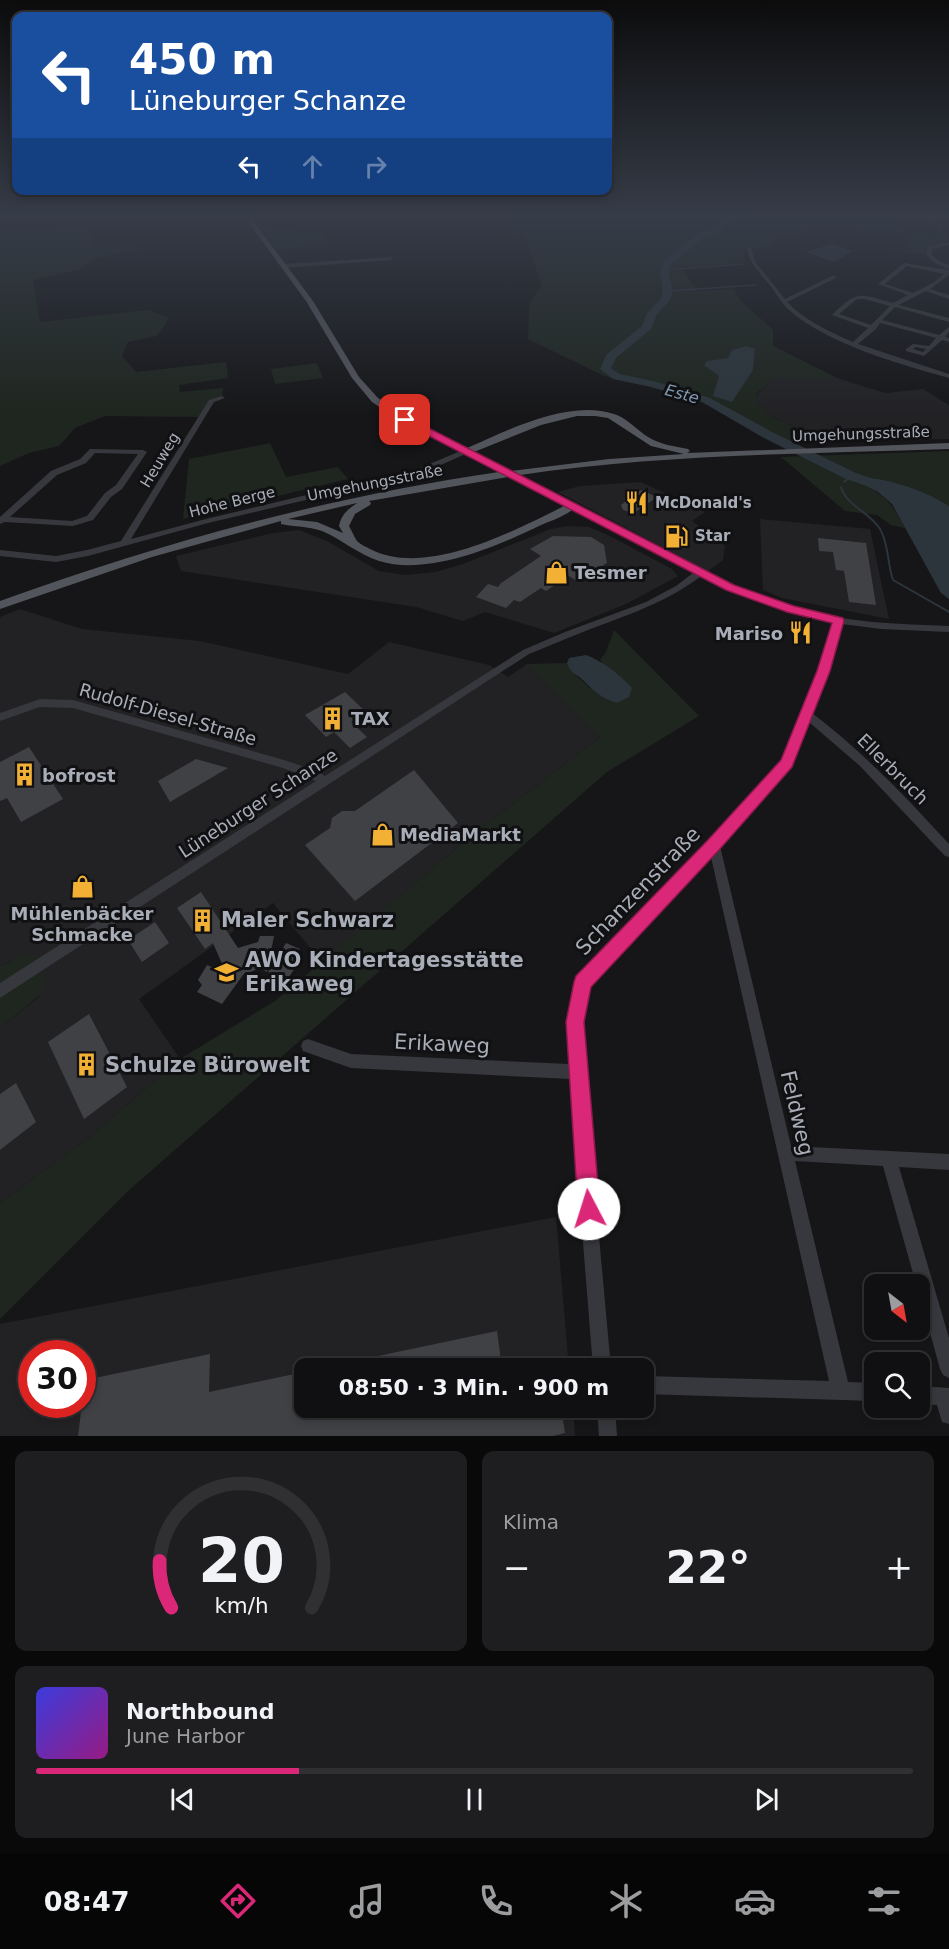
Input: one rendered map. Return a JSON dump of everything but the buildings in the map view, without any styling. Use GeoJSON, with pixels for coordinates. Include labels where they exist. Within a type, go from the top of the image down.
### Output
{"type":"FeatureCollection","features":[{"type":"Feature","properties":{"kind":"main road"},"geometry":{"type":"LineString","coordinates":[[295,282],[368,393],[387,409],[572,506]]}},
{"type":"Feature","properties":{"kind":"main road"},"geometry":{"type":"LineString","coordinates":[[466,452],[505,435],[581,412],[611,416],[640,436],[673,449],[712,454]]}},
{"type":"Feature","properties":{"kind":"main road"},"geometry":{"type":"LineString","coordinates":[[608,462],[633,453],[640,447],[640,436]]}},
{"type":"Feature","properties":{"kind":"main road","name":"Umgehungsstraße"},"geometry":{"type":"LineString","coordinates":[[0,605],[111,564],[179,545],[309,511],[440,485],[608,462],[712,454],[949,446]]}},
{"type":"Feature","properties":{"kind":"main road"},"geometry":{"type":"LineString","coordinates":[[353,541],[344,526],[347,516],[354,509],[369,502],[440,485]]}},
{"type":"Feature","properties":{"kind":"main road"},"geometry":{"type":"LineString","coordinates":[[179,545],[280,522],[296,521],[321,526],[382,558],[396,561],[434,560],[502,537],[572,506]]}},
{"type":"Feature","properties":{"kind":"street"},"geometry":{"type":"LineString","coordinates":[[770,282],[784,301],[802,318],[879,355],[949,376]]}},
{"type":"Feature","properties":{"kind":"street"},"geometry":{"type":"LineString","coordinates":[[784,301],[824,282]]}},
{"type":"Feature","properties":{"kind":"street"},"geometry":{"type":"LineString","coordinates":[[883,282],[881,284],[914,295]]}},
{"type":"Feature","properties":{"kind":"street"},"geometry":{"type":"LineString","coordinates":[[855,343],[874,328],[893,306],[927,290],[937,282]]}},
{"type":"Feature","properties":{"kind":"street"},"geometry":{"type":"LineString","coordinates":[[927,290],[949,297]]}},
{"type":"Feature","properties":{"kind":"street"},"geometry":{"type":"LineString","coordinates":[[874,328],[835,315],[855,298],[864,297],[949,320]]}},
{"type":"Feature","properties":{"kind":"street"},"geometry":{"type":"LineString","coordinates":[[880,321],[949,340]]}},
{"type":"Feature","properties":{"kind":"street"},"geometry":{"type":"LineString","coordinates":[[930,348],[949,329]]}},
{"type":"Feature","properties":{"kind":"street","name":"Heuweg"},"geometry":{"type":"LineString","coordinates":[[124,543],[211,402],[222,398]]}},
{"type":"Feature","properties":{"kind":"street"},"geometry":{"type":"LineString","coordinates":[[93,451],[143,452],[119,488],[108,495],[90,518],[73,524],[2,521],[54,473],[83,461],[93,451]]}},
{"type":"Feature","properties":{"kind":"street","name":"Hohe Berge"},"geometry":{"type":"LineString","coordinates":[[0,553],[56,559],[422,470],[466,452]]}},
{"type":"Feature","properties":{"kind":"street"},"geometry":{"type":"LineString","coordinates":[[572,506],[730,588],[791,609],[838,621],[889,627],[949,629]]}},
{"type":"Feature","properties":{"kind":"street","name":"Lüneburger Schanze"},"geometry":{"type":"LineString","coordinates":[[0,991],[526,652],[649,604],[679,588],[699,573]]}},
{"type":"Feature","properties":{"kind":"street","name":"Schanzenstraße"},"geometry":{"type":"LineString","coordinates":[[601,1358],[577,1072],[575,1022],[583,982],[714,845],[787,763],[807,715],[838,628],[838,621]]}},
{"type":"Feature","properties":{"kind":"street","name":"Rudolf-Diesel-Straße"},"geometry":{"type":"LineString","coordinates":[[0,717],[40,704],[73,704],[284,764],[326,781]]}},
{"type":"Feature","properties":{"kind":"street","name":"Ellerbruch"},"geometry":{"type":"LineString","coordinates":[[807,715],[830,732],[891,789],[949,852]]}},
{"type":"Feature","properties":{"kind":"street","name":"Feldweg"},"geometry":{"type":"LineString","coordinates":[[714,845],[840,1389]]}},
{"type":"Feature","properties":{"kind":"street","name":"Erikaweg"},"geometry":{"type":"LineString","coordinates":[[308,1046],[351,1061],[577,1072]]}},
{"type":"Feature","properties":{"kind":"street"},"geometry":{"type":"LineString","coordinates":[[784,1153],[949,1162]]}},
{"type":"Feature","properties":{"kind":"street"},"geometry":{"type":"LineString","coordinates":[[889,1160],[949,1369]]}},
{"type":"Feature","properties":{"kind":"street"},"geometry":{"type":"LineString","coordinates":[[654,1385],[864,1391]]}},
{"type":"Feature","properties":{"kind":"street"},"geometry":{"type":"LineString","coordinates":[[930,1395],[946,1396],[949,1415]]}},
{"type":"Feature","properties":{"kind":"street"},"geometry":{"type":"LineString","coordinates":[[607,1418],[608,1436]]}},
{"type":"Feature","properties":{"kind":"shaded area"},"geometry":{"type":"Polygon","coordinates":[[[0,282],[33,282],[40,322],[148,310],[169,318],[157,336],[128,342],[122,356],[136,372],[226,362],[228,378],[179,385],[180,392],[223,388],[222,398],[211,402],[199,417],[105,416],[75,428],[59,446],[29,453],[0,466],[0,282]]]}},
{"type":"Feature","properties":{"kind":"shaded area"},"geometry":{"type":"Polygon","coordinates":[[[541,282],[691,282],[698,291],[733,289],[742,302],[773,330],[773,346],[837,378],[774,378],[756,394],[756,403],[772,416],[824,442],[781,445],[704,403],[650,386],[604,376],[528,339],[529,304],[542,285],[541,282]]]}},
{"type":"Feature","properties":{"kind":"shaded area"},"geometry":{"type":"Polygon","coordinates":[[[747,346],[755,349],[753,370],[732,402],[713,396],[719,376],[704,365],[707,361],[728,358],[732,350],[747,346]]]}},
{"type":"Feature","properties":{"kind":"shaded area"},"geometry":{"type":"Polygon","coordinates":[[[317,363],[323,378],[275,384],[271,369],[317,363]]]}},
{"type":"Feature","properties":{"kind":"shaded area"},"geometry":{"type":"Polygon","coordinates":[[[774,378],[837,378],[885,393],[923,389],[949,405],[949,439],[824,442],[772,416],[756,403],[756,395],[774,378]]]}},
{"type":"Feature","properties":{"kind":"shaded area"},"geometry":{"type":"Polygon","coordinates":[[[270,443],[286,477],[338,467],[348,479],[183,519],[189,459],[270,443]]]}},
{"type":"Feature","properties":{"kind":"shaded area"},"geometry":{"type":"Polygon","coordinates":[[[949,451],[949,506],[902,485],[851,476],[850,478],[870,488],[889,502],[905,528],[891,525],[877,515],[845,511],[781,457],[949,451]]]}},
{"type":"Feature","properties":{"kind":"shaded area"},"geometry":{"type":"Polygon","coordinates":[[[851,476],[902,485],[949,506],[949,599],[941,593],[892,504],[878,492],[849,478],[851,476]]]}},
{"type":"Feature","properties":{"kind":"shaded area"},"geometry":{"type":"Polygon","coordinates":[[[641,482],[705,512],[692,521],[725,546],[723,560],[708,571],[558,492],[580,486],[641,482]]]}},
{"type":"Feature","properties":{"kind":"shaded area"},"geometry":{"type":"Polygon","coordinates":[[[760,519],[870,529],[889,619],[782,598],[763,590],[760,519]]]}},
{"type":"Feature","properties":{"kind":"shaded area"},"geometry":{"type":"Polygon","coordinates":[[[567,526],[589,527],[612,537],[672,569],[678,576],[626,604],[554,633],[485,612],[463,621],[416,607],[181,571],[176,556],[273,533],[299,530],[327,541],[379,571],[405,575],[435,572],[463,564],[551,529],[567,526]]]}},
{"type":"Feature","properties":{"kind":"shaded area"},"geometry":{"type":"Polygon","coordinates":[[[20,609],[82,629],[200,641],[348,674],[389,642],[489,665],[508,677],[527,664],[600,737],[475,833],[322,962],[273,903],[139,999],[180,1059],[91,1136],[0,1203],[0,1028],[40,996],[23,954],[0,966],[0,617],[20,609]]]}},
{"type":"Feature","properties":{"kind":"shaded area"},"geometry":{"type":"Polygon","coordinates":[[[614,630],[699,716],[607,772],[128,1191],[0,1319],[0,1203],[91,1136],[180,1059],[275,1001],[475,833],[600,737],[527,664],[567,663],[571,671],[589,688],[620,676],[606,668],[600,660],[606,652],[614,630]]]}},
{"type":"Feature","properties":{"kind":"shaded area"},"geometry":{"type":"Polygon","coordinates":[[[586,655],[605,665],[627,683],[632,688],[629,697],[617,703],[607,699],[572,672],[567,663],[569,658],[586,655]]]}},
{"type":"Feature","properties":{"kind":"shaded area"},"geometry":{"type":"Polygon","coordinates":[[[23,954],[36,955],[46,981],[40,995],[0,1028],[0,966],[23,954]]]}},
{"type":"Feature","properties":{"kind":"shaded area"},"geometry":{"type":"Polygon","coordinates":[[[556,1217],[568,1358],[294,1358],[294,1418],[574,1418],[575,1436],[0,1436],[0,1324],[556,1217]]]}},
{"type":"Feature","properties":{"kind":"waterway","name":"Este"},"geometry":{"type":"LineString","coordinates":[[666,282],[668,291],[665,300],[652,313],[647,327],[611,356],[605,369],[617,377],[653,384],[706,400],[768,435],[851,476],[874,484]]}},
{"type":"Feature","properties":{"kind":"waterway"},"geometry":{"type":"LineString","coordinates":[[668,291],[756,285]]}},
{"type":"Feature","properties":{"kind":"waterway"},"geometry":{"type":"LineString","coordinates":[[844,482],[851,476]]}},
{"type":"Feature","properties":{"kind":"waterway"},"geometry":{"type":"LineString","coordinates":[[841,487],[848,499],[880,529],[885,541],[893,580],[949,612]]}},
{"type":"Feature","properties":{"kind":"place","name":"McDonald's"},"geometry":{"type":"Point","coordinates":[637,503]}},
{"type":"Feature","properties":{"kind":"place","name":"Star"},"geometry":{"type":"Point","coordinates":[677,536]}},
{"type":"Feature","properties":{"kind":"place","name":"Tesmer"},"geometry":{"type":"Point","coordinates":[556,572]}},
{"type":"Feature","properties":{"kind":"place","name":"Mariso"},"geometry":{"type":"Point","coordinates":[801,633]}},
{"type":"Feature","properties":{"kind":"place","name":"TAX"},"geometry":{"type":"Point","coordinates":[333,718]}},
{"type":"Feature","properties":{"kind":"place","name":"bofrost"},"geometry":{"type":"Point","coordinates":[24,775]}},
{"type":"Feature","properties":{"kind":"place","name":"MediaMarkt"},"geometry":{"type":"Point","coordinates":[382,834]}},
{"type":"Feature","properties":{"kind":"place","name":"Mühlenbäcker Schmacke"},"geometry":{"type":"Point","coordinates":[82,887]}},
{"type":"Feature","properties":{"kind":"place","name":"Maler Schwarz"},"geometry":{"type":"Point","coordinates":[203,920]}},
{"type":"Feature","properties":{"kind":"place","name":"AWO Kindertagesstätte Erikaweg"},"geometry":{"type":"Point","coordinates":[227,972]}},
{"type":"Feature","properties":{"kind":"place","name":"Schulze Bürowelt"},"geometry":{"type":"Point","coordinates":[87,1065]}},
{"type":"Feature","properties":{"kind":"route"},"geometry":{"type":"LineString","coordinates":[[405,420],[730,588],[791,609],[838,621],[838,628],[824,671],[787,763],[714,845],[583,982],[575,1022],[589,1209]]}}]}
